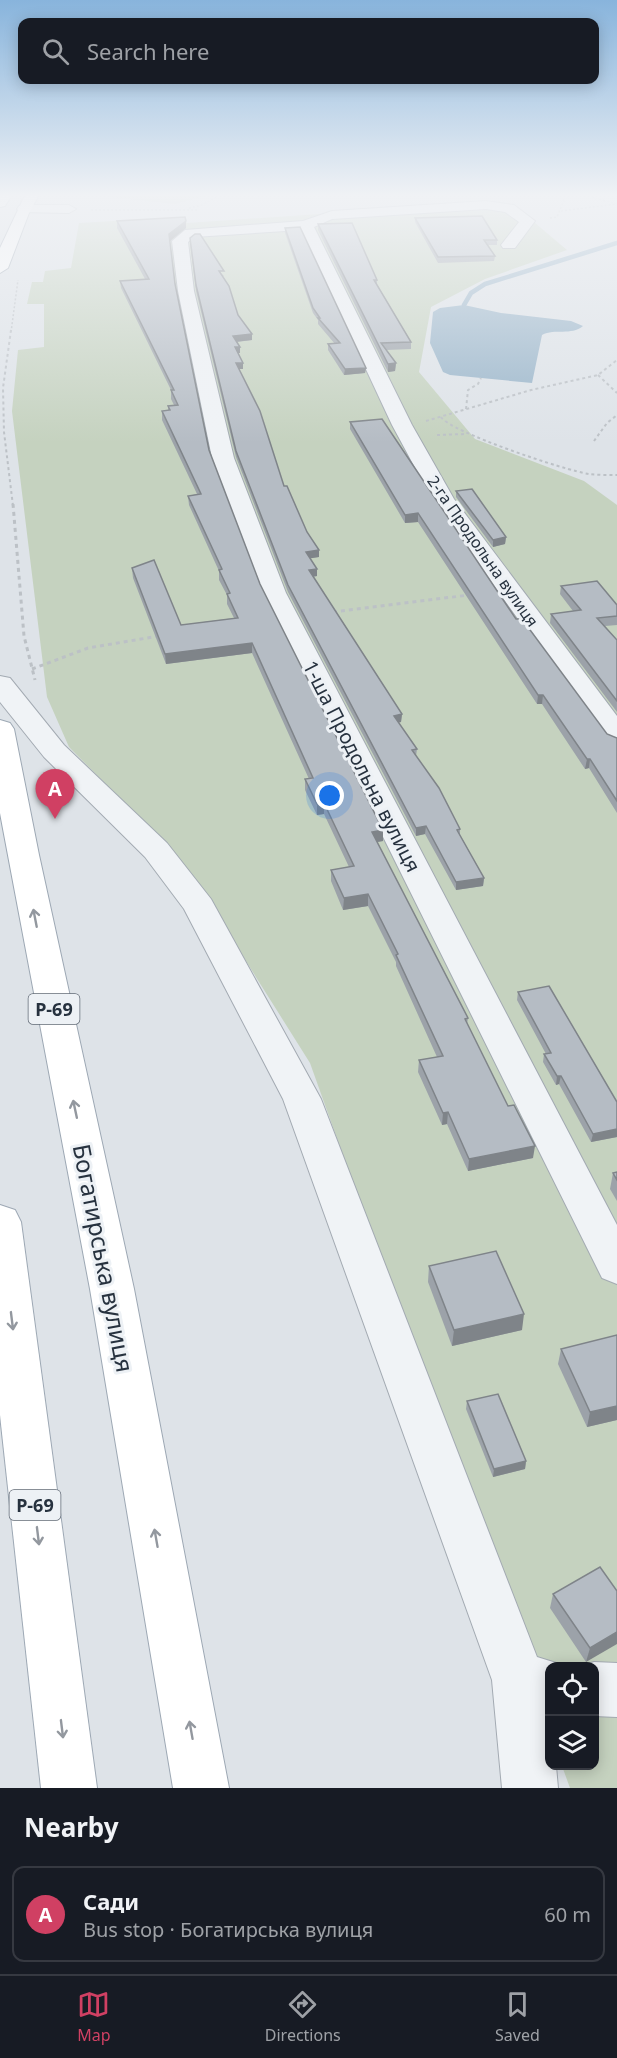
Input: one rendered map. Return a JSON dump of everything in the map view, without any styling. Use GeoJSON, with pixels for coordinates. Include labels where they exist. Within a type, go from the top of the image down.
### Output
{"type":"FeatureCollection","features":[{"type":"Feature","properties":{"kind":"main road","name":"Богатирська вулиця"},"geometry":{"type":"LineString","coordinates":[[0,729],[25,867],[112,1289],[201,1788]]}},
{"type":"Feature","properties":{"kind":"main road","name":"Р-69"},"geometry":{"type":"LineString","coordinates":[[0,1222],[69,1788]]}},
{"type":"Feature","properties":{"kind":"street","name":"1-ша Продольна вулиця"},"geometry":{"type":"LineString","coordinates":[[184,276],[223,458],[274,593],[617,1266]]}},
{"type":"Feature","properties":{"kind":"street","name":"2-га Продольна вулиця"},"geometry":{"type":"LineString","coordinates":[[331,276],[405,431],[444,501],[617,736]]}},
{"type":"Feature","properties":{"kind":"street"},"geometry":{"type":"LineString","coordinates":[[19,687],[54,751],[156,850],[199,906],[302,1098],[534,1683],[530,1788]]}},
{"type":"Feature","properties":{"kind":"street"},"geometry":{"type":"LineString","coordinates":[[599,1689],[617,1690]]}},
{"type":"Feature","properties":{"kind":"path"},"geometry":{"type":"LineString","coordinates":[[19,278],[3,388],[4,432],[11,482],[24,636],[19,687]]}},
{"type":"Feature","properties":{"kind":"path"},"geometry":{"type":"LineString","coordinates":[[405,431],[441,417],[531,390],[598,375],[617,360]]}},
{"type":"Feature","properties":{"kind":"path"},"geometry":{"type":"LineString","coordinates":[[598,375],[617,393]]}},
{"type":"Feature","properties":{"kind":"path"},"geometry":{"type":"LineString","coordinates":[[466,409],[468,390],[478,384],[482,378]]}},
{"type":"Feature","properties":{"kind":"path"},"geometry":{"type":"LineString","coordinates":[[594,441],[607,423],[617,415]]}},
{"type":"Feature","properties":{"kind":"path"},"geometry":{"type":"LineString","coordinates":[[441,417],[444,422],[472,434],[558,467],[589,474],[617,475]]}},
{"type":"Feature","properties":{"kind":"path"},"geometry":{"type":"LineString","coordinates":[[405,431],[472,434]]}},
{"type":"Feature","properties":{"kind":"green space"},"geometry":{"type":"Polygon","coordinates":[[[44,276],[492,276],[431,307],[419,372],[475,439],[584,481],[617,505],[617,1788],[570,1788],[563,1770],[599,1770],[599,1662],[545,1662],[545,1721],[310,1063],[227,931],[144,823],[69,747],[47,697],[12,411],[18,350],[44,347],[44,304],[27,304],[32,282],[43,282],[44,276]]]}},
{"type":"Feature","properties":{"kind":"water"},"geometry":{"type":"Polygon","coordinates":[[[464,305],[501,313],[571,321],[583,326],[573,331],[542,335],[532,383],[450,375],[443,372],[430,343],[433,312],[440,308],[464,305]]]}},
{"type":"Feature","properties":{"kind":"building"},"geometry":{"type":"Polygon","coordinates":[[[148,276],[174,276],[209,450],[260,584],[383,830],[372,832],[468,1018],[465,1019],[508,1106],[514,1105],[535,1146],[469,1159],[448,1112],[443,1113],[419,1060],[443,1056],[396,955],[398,954],[368,894],[344,898],[331,870],[354,866],[324,803],[317,804],[305,779],[313,778],[252,643],[165,654],[132,568],[154,560],[181,625],[238,618],[219,570],[222,569],[188,496],[201,494],[162,411],[170,410],[168,406],[178,405],[171,390],[174,390],[120,281],[149,279],[148,276]]]}},
{"type":"Feature","properties":{"kind":"building"},"geometry":{"type":"Polygon","coordinates":[[[195,276],[223,276],[229,286],[238,315],[252,334],[233,336],[240,347],[235,347],[243,363],[236,363],[260,411],[284,486],[287,486],[307,532],[319,550],[306,552],[317,569],[309,570],[402,714],[394,716],[417,749],[412,750],[439,788],[460,829],[457,830],[484,878],[456,882],[426,826],[416,828],[288,585],[236,451],[195,276]]]}},
{"type":"Feature","properties":{"kind":"building"},"geometry":{"type":"Polygon","coordinates":[[[302,276],[323,276],[366,368],[345,369],[328,344],[340,343],[318,318],[320,318],[313,308],[302,276]]]}},
{"type":"Feature","properties":{"kind":"building"},"geometry":{"type":"Polygon","coordinates":[[[344,276],[375,276],[377,280],[374,280],[411,342],[381,343],[396,363],[388,364],[344,276]]]}},
{"type":"Feature","properties":{"kind":"building"},"geometry":{"type":"Polygon","coordinates":[[[382,419],[516,619],[522,619],[607,734],[617,738],[617,801],[590,759],[587,759],[543,695],[538,695],[418,513],[405,515],[350,422],[382,419]]]}},
{"type":"Feature","properties":{"kind":"building"},"geometry":{"type":"Polygon","coordinates":[[[472,489],[506,537],[493,540],[456,491],[472,489]]]}},
{"type":"Feature","properties":{"kind":"building"},"geometry":{"type":"Polygon","coordinates":[[[597,581],[617,605],[617,616],[597,618],[617,640],[617,701],[551,614],[581,610],[561,586],[597,581]]]}},
{"type":"Feature","properties":{"kind":"building"},"geometry":{"type":"Polygon","coordinates":[[[549,986],[617,1102],[617,1129],[593,1134],[561,1076],[557,1076],[544,1054],[551,1053],[518,992],[549,986]]]}},
{"type":"Feature","properties":{"kind":"building"},"geometry":{"type":"Polygon","coordinates":[[[496,1251],[524,1314],[454,1330],[429,1266],[496,1251]]]}},
{"type":"Feature","properties":{"kind":"building"},"geometry":{"type":"Polygon","coordinates":[[[617,1335],[617,1406],[590,1412],[561,1349],[617,1335]]]}},
{"type":"Feature","properties":{"kind":"building"},"geometry":{"type":"Polygon","coordinates":[[[498,1394],[526,1461],[494,1469],[467,1401],[498,1394]]]}},
{"type":"Feature","properties":{"kind":"building"},"geometry":{"type":"Polygon","coordinates":[[[600,1567],[617,1591],[617,1632],[590,1648],[553,1594],[600,1567]]]}},
{"type":"Feature","properties":{"kind":"waterway"},"geometry":{"type":"LineString","coordinates":[[464,305],[471,293],[485,284],[509,276]]}},
{"type":"Feature","properties":{"kind":"place","name":"Сади"},"geometry":{"type":"Point","coordinates":[55,819]}}]}
